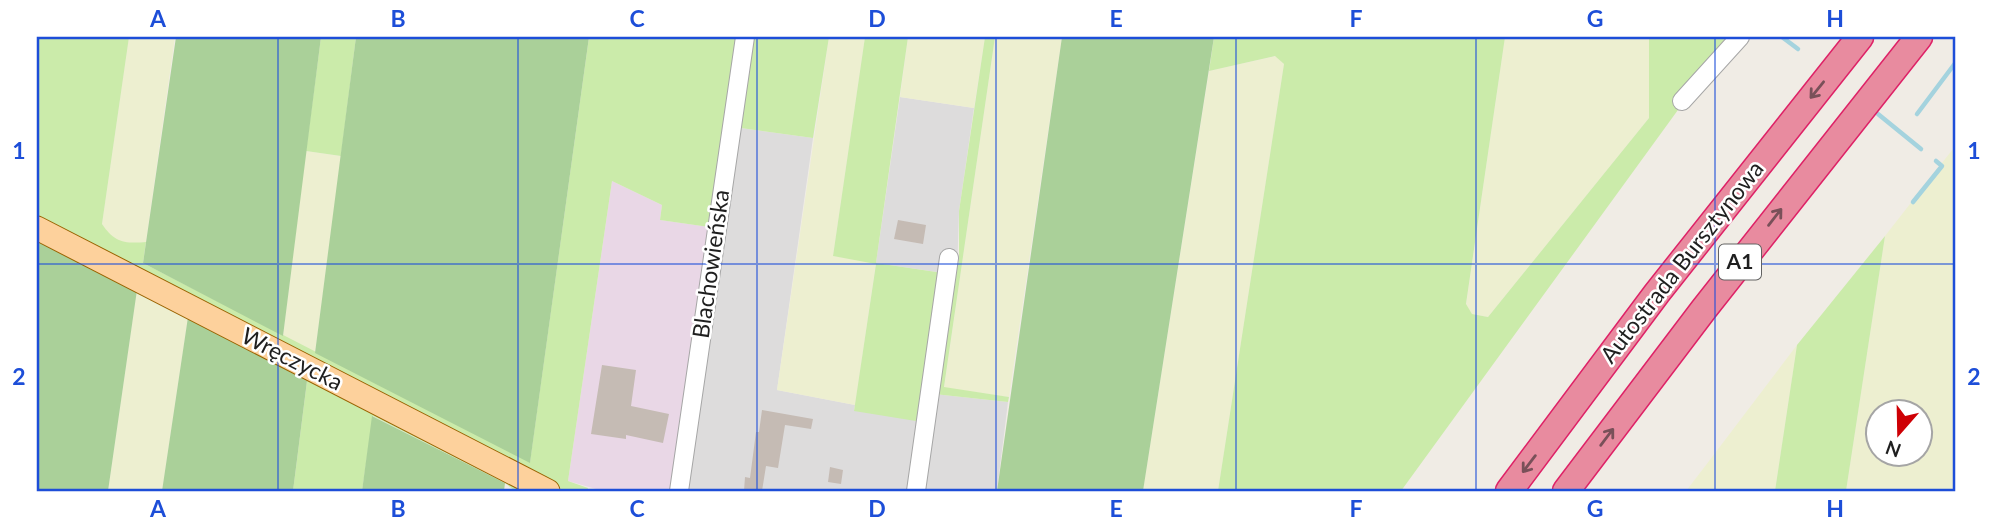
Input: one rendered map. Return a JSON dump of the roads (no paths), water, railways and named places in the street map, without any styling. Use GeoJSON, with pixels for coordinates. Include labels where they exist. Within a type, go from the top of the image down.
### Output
{"type":"FeatureCollection","features":[{"type":"Feature","properties":{"kind":"highway","name":"Autostrada Bursztynowa"},"geometry":{"type":"LineString","coordinates":[[1509,491],[1657,293],[1860,37]]}},
{"type":"Feature","properties":{"kind":"highway","name":"Autostrada Bursztynowa"},"geometry":{"type":"LineString","coordinates":[[1566,491],[1747,254],[1919,37]]}},
{"type":"Feature","properties":{"kind":"main road","name":"Wręczycka"},"geometry":{"type":"LineString","coordinates":[[37,228],[548,491]]}},
{"type":"Feature","properties":{"kind":"street","name":"Blachowieńska"},"geometry":{"type":"LineString","coordinates":[[679,491],[744,37]]}},
{"type":"Feature","properties":{"kind":"street"},"geometry":{"type":"LineString","coordinates":[[1682,101],[1740,37]]}},
{"type":"Feature","properties":{"kind":"street"},"geometry":{"type":"LineString","coordinates":[[916,491],[949,258]]}},
{"type":"Feature","properties":{"kind":"waterway"},"geometry":{"type":"LineString","coordinates":[[1782,37],[1798,49]]}},
{"type":"Feature","properties":{"kind":"waterway"},"geometry":{"type":"LineString","coordinates":[[1917,114],[1956,62]]}},
{"type":"Feature","properties":{"kind":"waterway"},"geometry":{"type":"LineString","coordinates":[[1878,114],[1921,149]]}},
{"type":"Feature","properties":{"kind":"waterway"},"geometry":{"type":"LineString","coordinates":[[1913,202],[1942,166],[1936,161]]}}]}
